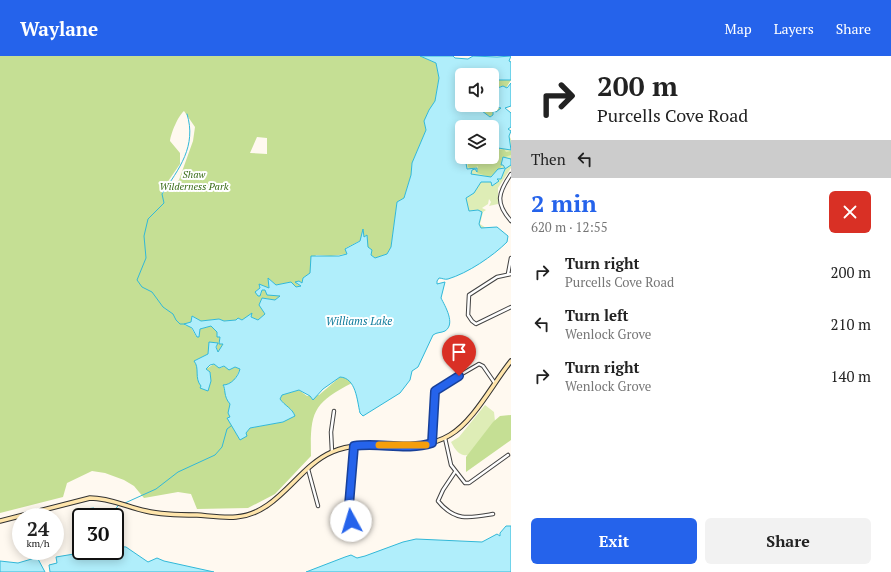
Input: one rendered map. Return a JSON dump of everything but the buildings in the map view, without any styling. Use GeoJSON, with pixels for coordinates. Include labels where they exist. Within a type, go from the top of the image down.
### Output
{"type":"FeatureCollection","features":[{"type":"Feature","properties":{"kind":"main road"},"geometry":{"type":"LineString","coordinates":[[0,521],[90,498],[104,499],[147,511],[164,514],[241,516],[258,510],[273,502],[307,468],[332,452],[354,446],[417,446],[432,443],[445,438],[464,425],[494,382],[511,361]]}},
{"type":"Feature","properties":{"kind":"street"},"geometry":{"type":"LineString","coordinates":[[511,174],[502,186],[499,196],[503,211],[511,222]]}},
{"type":"Feature","properties":{"kind":"street"},"geometry":{"type":"LineString","coordinates":[[511,258],[510,274],[497,277],[469,294],[467,299],[468,315],[472,321],[478,324],[511,307]]}},
{"type":"Feature","properties":{"kind":"street"},"geometry":{"type":"LineString","coordinates":[[432,443],[434,392],[436,389],[479,364],[483,366],[494,382]]}},
{"type":"Feature","properties":{"kind":"street"},"geometry":{"type":"LineString","coordinates":[[332,452],[331,432],[334,411]]}},
{"type":"Feature","properties":{"kind":"street"},"geometry":{"type":"LineString","coordinates":[[445,438],[451,465],[464,482],[469,483],[508,455]]}},
{"type":"Feature","properties":{"kind":"street"},"geometry":{"type":"LineString","coordinates":[[348,536],[351,519],[349,505],[354,446]]}},
{"type":"Feature","properties":{"kind":"street"},"geometry":{"type":"LineString","coordinates":[[307,468],[318,506]]}},
{"type":"Feature","properties":{"kind":"street"},"geometry":{"type":"LineString","coordinates":[[456,472],[438,501],[459,517],[465,518],[493,514]]}},
{"type":"Feature","properties":{"kind":"green space","name":"Shaw Wilderness Park"},"geometry":{"type":"Polygon","coordinates":[[[0,56],[420,56],[436,63],[439,78],[435,101],[424,121],[426,130],[412,163],[411,175],[404,198],[397,202],[391,247],[387,254],[375,258],[371,255],[366,243],[367,235],[363,238],[363,231],[361,240],[346,248],[347,254],[331,256],[316,255],[310,264],[315,270],[303,278],[302,283],[299,281],[297,284],[301,286],[296,287],[291,282],[276,285],[268,278],[269,288],[259,284],[260,288],[255,292],[261,294],[262,290],[265,290],[267,294],[280,296],[275,300],[262,298],[259,305],[265,314],[258,320],[251,317],[252,314],[242,320],[238,318],[236,320],[224,321],[219,319],[201,321],[192,316],[191,322],[184,325],[190,326],[196,336],[199,337],[200,329],[211,326],[217,332],[217,336],[220,337],[219,342],[223,344],[219,352],[217,349],[217,343],[210,342],[208,354],[194,361],[198,369],[198,380],[203,388],[208,391],[210,372],[206,369],[214,364],[220,368],[225,366],[230,369],[235,367],[240,369],[234,381],[224,386],[226,397],[230,404],[230,417],[227,417],[240,440],[250,428],[283,422],[292,410],[285,406],[280,399],[282,395],[299,390],[307,396],[319,395],[340,377],[346,377],[352,383],[329,397],[316,410],[313,419],[311,456],[275,494],[248,508],[197,509],[191,494],[178,492],[144,498],[134,486],[124,480],[105,473],[92,471],[67,483],[63,497],[20,508],[12,508],[12,510],[0,513],[0,56]],[[184,111],[175,125],[170,141],[180,153],[180,164],[162,190],[162,194],[179,180],[193,141],[195,127],[184,111]],[[257,137],[250,153],[267,154],[267,138],[257,137]]]}},
{"type":"Feature","properties":{"kind":"green space"},"geometry":{"type":"Polygon","coordinates":[[[499,80],[511,80],[506,88],[502,86],[499,87],[499,80]]]}},
{"type":"Feature","properties":{"kind":"green space"},"geometry":{"type":"Polygon","coordinates":[[[483,112],[497,112],[490,117],[483,112]]]}},
{"type":"Feature","properties":{"kind":"green space"},"geometry":{"type":"Polygon","coordinates":[[[511,125],[508,129],[511,131],[509,136],[511,139],[511,168],[498,188],[498,204],[489,206],[491,202],[489,199],[488,204],[482,208],[486,210],[483,212],[480,224],[486,228],[481,228],[479,224],[481,212],[478,210],[469,211],[467,209],[466,198],[474,193],[475,177],[467,174],[468,172],[464,164],[499,164],[499,140],[508,137],[505,128],[511,125]]]}},
{"type":"Feature","properties":{"kind":"green space"},"geometry":{"type":"Polygon","coordinates":[[[499,148],[500,150],[504,149],[506,152],[511,151],[511,155],[502,158],[501,167],[490,177],[477,173],[478,166],[471,169],[468,167],[468,164],[499,164],[499,148]]]}},
{"type":"Feature","properties":{"kind":"green space"},"geometry":{"type":"Polygon","coordinates":[[[485,405],[494,412],[496,430],[473,456],[459,453],[451,442],[459,437],[485,405]]]}},
{"type":"Feature","properties":{"kind":"green space"},"geometry":{"type":"Polygon","coordinates":[[[511,415],[511,440],[466,472],[466,457],[493,422],[500,416],[511,415]]]}},
{"type":"Feature","properties":{"kind":"water","name":"Williams Lake"},"geometry":{"type":"Polygon","coordinates":[[[420,56],[453,56],[455,58],[468,59],[473,56],[511,56],[509,61],[511,62],[511,80],[499,80],[499,68],[455,68],[455,112],[483,112],[490,117],[493,115],[493,112],[499,112],[501,108],[499,108],[499,87],[503,86],[507,88],[511,83],[511,106],[505,108],[511,113],[511,127],[508,129],[511,131],[509,136],[511,150],[499,148],[499,120],[455,120],[455,164],[466,164],[467,169],[477,168],[477,172],[475,169],[472,170],[471,174],[491,177],[498,169],[505,168],[501,165],[503,157],[511,159],[511,165],[505,169],[501,179],[497,179],[499,181],[492,186],[491,182],[481,182],[474,193],[466,198],[469,211],[478,210],[482,212],[479,224],[481,228],[497,227],[508,236],[507,242],[495,253],[464,273],[447,279],[439,278],[437,284],[445,282],[441,298],[449,315],[450,324],[445,331],[433,335],[418,367],[412,371],[410,380],[400,393],[363,416],[360,413],[357,396],[353,385],[345,378],[340,377],[323,389],[313,400],[310,396],[299,390],[282,395],[280,399],[295,416],[283,422],[250,428],[246,433],[247,436],[240,440],[227,418],[230,417],[228,413],[230,404],[226,398],[223,385],[229,384],[234,380],[240,369],[235,367],[229,370],[224,366],[219,368],[214,364],[210,365],[206,369],[210,372],[211,381],[208,391],[200,388],[201,386],[198,380],[197,367],[194,361],[208,354],[209,342],[218,343],[216,347],[218,352],[223,344],[219,344],[220,337],[217,337],[217,332],[211,326],[200,329],[199,337],[197,337],[192,328],[184,324],[191,322],[192,316],[201,321],[219,319],[224,321],[236,320],[238,318],[242,320],[252,313],[251,317],[258,320],[265,314],[259,305],[262,298],[275,300],[280,296],[267,295],[265,290],[262,290],[260,296],[258,296],[255,292],[260,288],[259,284],[269,288],[268,278],[276,285],[291,282],[296,287],[301,286],[295,282],[299,281],[302,283],[303,278],[310,273],[311,256],[339,256],[347,254],[345,249],[360,241],[363,229],[364,237],[367,235],[368,247],[372,250],[371,255],[375,258],[387,254],[391,247],[397,202],[404,198],[411,175],[412,163],[426,130],[424,121],[435,101],[439,78],[436,63],[420,56]]]}},
{"type":"Feature","properties":{"kind":"water"},"geometry":{"type":"Polygon","coordinates":[[[506,526],[511,526],[511,572],[306,572],[351,555],[357,558],[416,539],[482,542],[497,534],[500,536],[500,533],[506,526]]]}},
{"type":"Feature","properties":{"kind":"water"},"geometry":{"type":"Polygon","coordinates":[[[124,547],[126,547],[148,562],[157,558],[164,561],[214,572],[50,572],[49,565],[57,563],[56,560],[64,560],[64,556],[72,554],[72,560],[124,560],[124,547]]]}},
{"type":"Feature","properties":{"kind":"water"},"geometry":{"type":"Polygon","coordinates":[[[28,560],[39,560],[45,572],[0,572],[0,561],[18,563],[28,560]]]}},
{"type":"Feature","properties":{"kind":"waterway"},"geometry":{"type":"LineString","coordinates":[[184,324],[180,324],[173,314],[163,307],[152,292],[142,287],[137,280],[146,258],[144,236],[148,219],[164,203],[162,194],[185,157],[190,136],[187,114]]}},
{"type":"Feature","properties":{"kind":"waterway"},"geometry":{"type":"LineString","coordinates":[[125,503],[156,489],[178,472],[215,455],[222,447],[227,429],[231,426]]}},
{"type":"Feature","properties":{"kind":"slow traffic"},"geometry":{"type":"LineString","coordinates":[[379,445],[426,445]]}},
{"type":"Feature","properties":{"kind":"route"},"geometry":{"type":"LineString","coordinates":[[351,521],[349,505],[354,446],[417,446],[432,443],[435,391],[459,376]]}}]}
